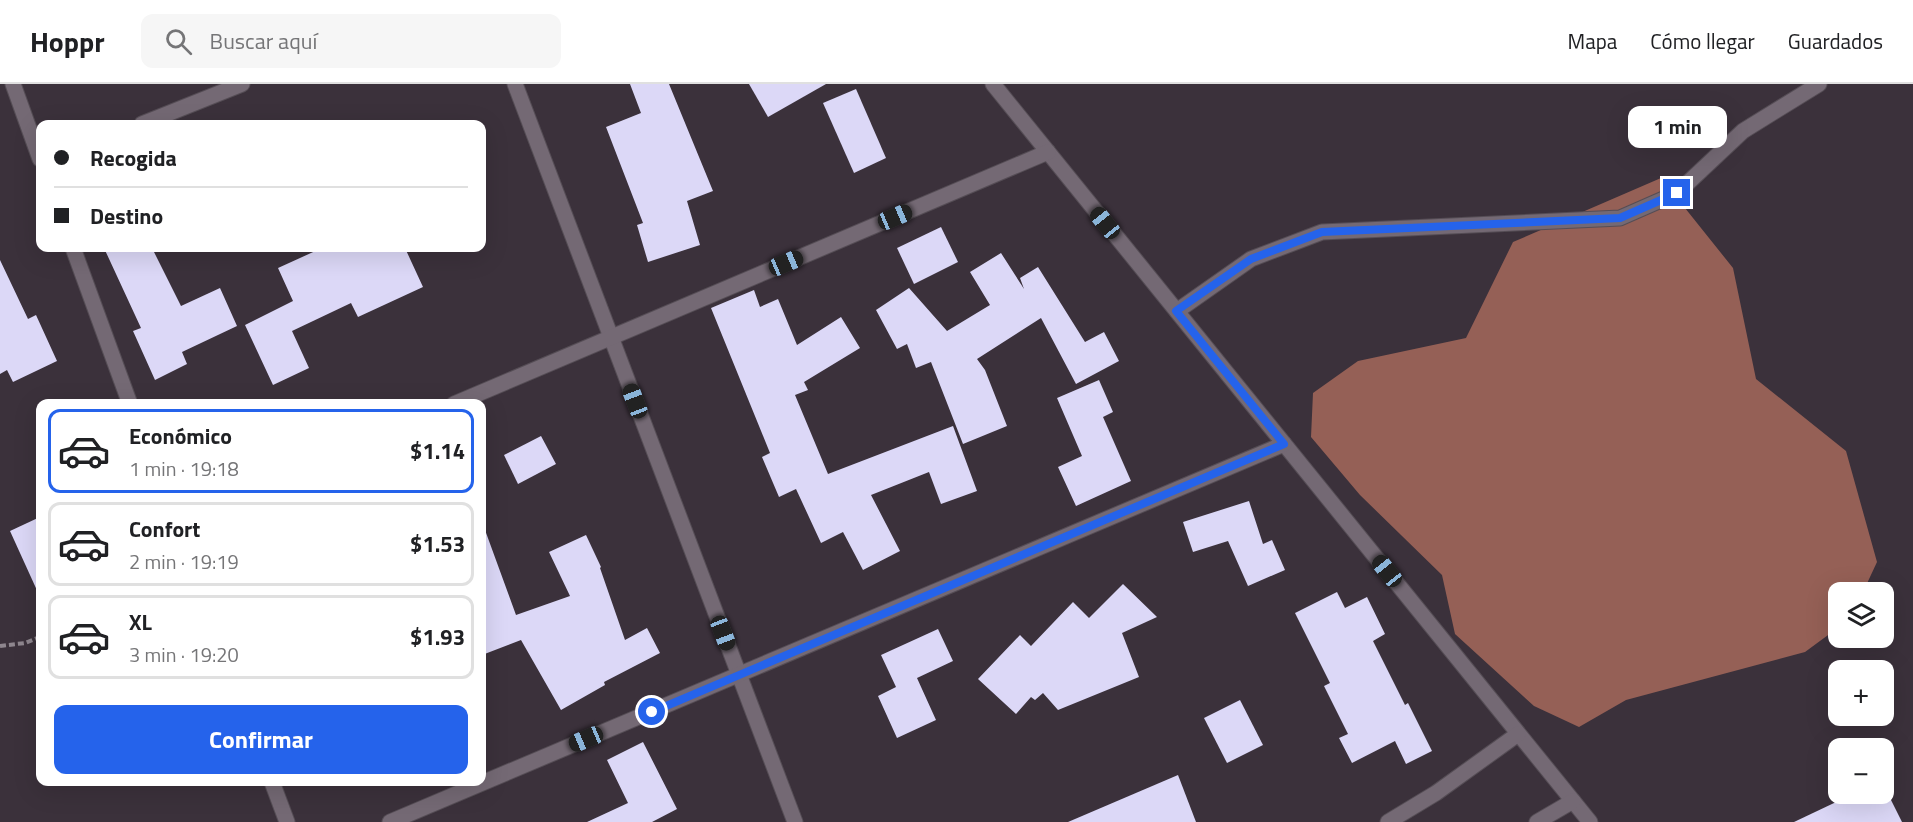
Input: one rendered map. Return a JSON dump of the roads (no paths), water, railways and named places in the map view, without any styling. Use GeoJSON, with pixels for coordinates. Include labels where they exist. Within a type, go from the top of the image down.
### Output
{"type":"FeatureCollection","features":[{"type":"Feature","properties":{"kind":"street"},"geometry":{"type":"LineString","coordinates":[[13,84],[36,148]]}},
{"type":"Feature","properties":{"kind":"street"},"geometry":{"type":"LineString","coordinates":[[152,120],[242,84]]}},
{"type":"Feature","properties":{"kind":"street"},"geometry":{"type":"LineString","coordinates":[[515,84],[795,822]]}},
{"type":"Feature","properties":{"kind":"street"},"geometry":{"type":"LineString","coordinates":[[993,84],[1590,822]]}},
{"type":"Feature","properties":{"kind":"street"},"geometry":{"type":"LineString","coordinates":[[1176,311],[1251,259],[1322,232],[1620,218],[1677,193],[1743,131],[1819,84]]}},
{"type":"Feature","properties":{"kind":"street"},"geometry":{"type":"LineString","coordinates":[[466,399],[1048,152]]}},
{"type":"Feature","properties":{"kind":"street"},"geometry":{"type":"LineString","coordinates":[[74,252],[128,399]]}},
{"type":"Feature","properties":{"kind":"street"},"geometry":{"type":"LineString","coordinates":[[486,782],[1284,444]]}},
{"type":"Feature","properties":{"kind":"street"},"geometry":{"type":"LineString","coordinates":[[1388,822],[1436,793],[1518,734]]}},
{"type":"Feature","properties":{"kind":"street"},"geometry":{"type":"LineString","coordinates":[[274,786],[287,822]]}},
{"type":"Feature","properties":{"kind":"street"},"geometry":{"type":"LineString","coordinates":[[390,822],[475,786]]}},
{"type":"Feature","properties":{"kind":"street"},"geometry":{"type":"LineString","coordinates":[[1537,822],[1573,801]]}}]}
